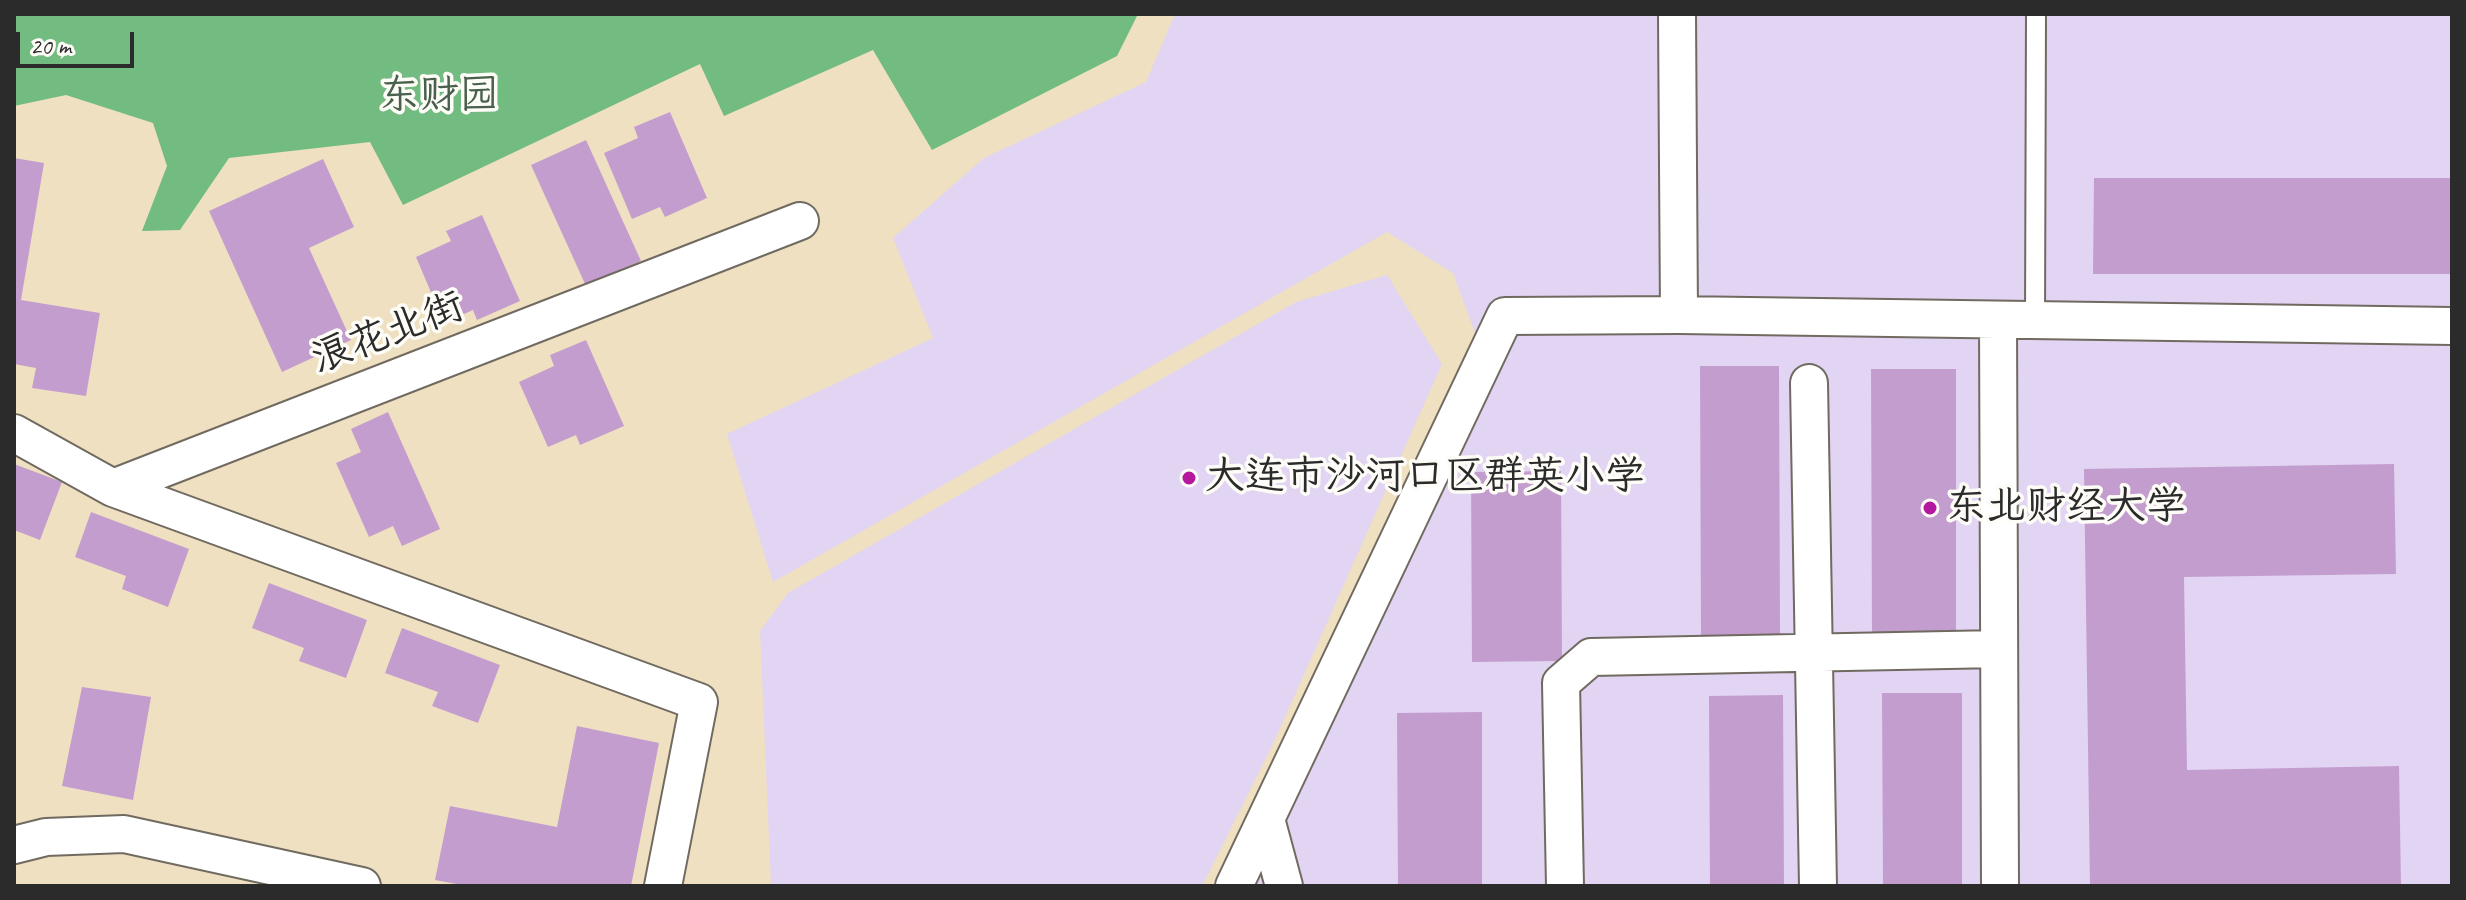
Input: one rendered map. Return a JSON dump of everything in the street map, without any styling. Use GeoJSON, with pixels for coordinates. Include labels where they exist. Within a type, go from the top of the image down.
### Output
{"type":"FeatureCollection","features":[{"type":"Feature","properties":{"kind":"street"},"geometry":{"type":"LineString","coordinates":[[1677,14],[1679,315]]}},
{"type":"Feature","properties":{"kind":"street","name":"浪花北街"},"geometry":{"type":"LineString","coordinates":[[113,488],[800,221]]}},
{"type":"Feature","properties":{"kind":"street"},"geometry":{"type":"LineString","coordinates":[[1234,886],[1505,316],[1679,315],[2452,326]]}},
{"type":"Feature","properties":{"kind":"street"},"geometry":{"type":"LineString","coordinates":[[1998,320],[2000,886]]}},
{"type":"Feature","properties":{"kind":"street"},"geometry":{"type":"LineString","coordinates":[[1809,383],[1818,886]]}},
{"type":"Feature","properties":{"kind":"street"},"geometry":{"type":"LineString","coordinates":[[14,433],[113,488],[699,702],[663,886]]}},
{"type":"Feature","properties":{"kind":"street"},"geometry":{"type":"LineString","coordinates":[[1565,886],[1561,683],[1591,657],[1999,649]]}},
{"type":"Feature","properties":{"kind":"street"},"geometry":{"type":"LineString","coordinates":[[1266,819],[1284,886]]}},
{"type":"Feature","properties":{"kind":"street"},"geometry":{"type":"LineString","coordinates":[[14,845],[46,837],[124,834],[362,886]]}},
{"type":"Feature","properties":{"kind":"lane"},"geometry":{"type":"LineString","coordinates":[[2035,320],[2036,14]]}},
{"type":"Feature","properties":{"kind":"shaded area","name":"东北财经大学"},"geometry":{"type":"Polygon","coordinates":[[[1175,14],[2452,14],[2452,886],[1232,886],[1476,336],[1453,273],[1387,232],[773,582],[727,434],[933,338],[893,238],[984,158],[1146,82],[1175,14]]]}},
{"type":"Feature","properties":{"kind":"shaded area","name":"大连市沙河口区群英小学"},"geometry":{"type":"Polygon","coordinates":[[[1387,275],[1442,364],[1273,744],[1202,886],[771,886],[760,631],[788,593],[1296,302],[1387,275]]]}},
{"type":"Feature","properties":{"kind":"green space","name":"东财园"},"geometry":{"type":"Polygon","coordinates":[[[14,14],[1138,14],[1117,56],[932,150],[873,50],[724,116],[700,64],[403,205],[370,142],[229,158],[180,230],[142,231],[167,166],[153,123],[66,95],[14,106],[14,14]]]}},
{"type":"Feature","properties":{"kind":"building"},"geometry":{"type":"Polygon","coordinates":[[[670,112],[707,198],[665,217],[660,207],[632,219],[604,153],[638,138],[634,127],[670,112]]]}},
{"type":"Feature","properties":{"kind":"building"},"geometry":{"type":"Polygon","coordinates":[[[586,140],[641,261],[586,286],[531,165],[586,140]]]}},
{"type":"Feature","properties":{"kind":"building"},"geometry":{"type":"Polygon","coordinates":[[[14,158],[44,163],[21,300],[100,313],[86,396],[32,388],[36,368],[14,364],[14,158]]]}},
{"type":"Feature","properties":{"kind":"building"},"geometry":{"type":"Polygon","coordinates":[[[323,159],[354,227],[309,248],[351,340],[282,372],[209,211],[323,159]]]}},
{"type":"Feature","properties":{"kind":"building"},"geometry":{"type":"Polygon","coordinates":[[[2094,178],[2452,178],[2452,274],[2093,274],[2094,178]]]}},
{"type":"Feature","properties":{"kind":"building"},"geometry":{"type":"Polygon","coordinates":[[[482,215],[520,301],[477,320],[473,310],[444,323],[416,257],[451,241],[446,231],[482,215]]]}},
{"type":"Feature","properties":{"kind":"building"},"geometry":{"type":"Polygon","coordinates":[[[586,340],[624,426],[580,445],[576,435],[548,447],[519,382],[554,366],[550,355],[586,340]]]}},
{"type":"Feature","properties":{"kind":"building"},"geometry":{"type":"Polygon","coordinates":[[[1700,366],[1779,366],[1780,635],[1701,635],[1700,366]]]}},
{"type":"Feature","properties":{"kind":"building"},"geometry":{"type":"Polygon","coordinates":[[[1871,369],[1956,369],[1956,634],[1872,635],[1871,369]]]}},
{"type":"Feature","properties":{"kind":"building"},"geometry":{"type":"Polygon","coordinates":[[[388,412],[440,529],[402,546],[393,526],[369,537],[336,463],[361,452],[351,429],[388,412]]]}},
{"type":"Feature","properties":{"kind":"building"},"geometry":{"type":"Polygon","coordinates":[[[14,464],[62,482],[40,540],[14,530],[14,464]]]}},
{"type":"Feature","properties":{"kind":"building"},"geometry":{"type":"Polygon","coordinates":[[[2394,464],[2396,574],[2184,577],[2187,770],[2399,766],[2401,886],[2090,886],[2084,469],[2394,464]]]}},
{"type":"Feature","properties":{"kind":"building"},"geometry":{"type":"Polygon","coordinates":[[[1561,471],[1562,661],[1472,662],[1471,472],[1561,471]]]}},
{"type":"Feature","properties":{"kind":"building"},"geometry":{"type":"Polygon","coordinates":[[[91,512],[189,549],[168,607],[122,589],[126,576],[75,557],[91,512]]]}},
{"type":"Feature","properties":{"kind":"building"},"geometry":{"type":"Polygon","coordinates":[[[269,583],[367,620],[346,678],[299,661],[304,648],[252,628],[269,583]]]}},
{"type":"Feature","properties":{"kind":"building"},"geometry":{"type":"Polygon","coordinates":[[[402,628],[500,665],[478,723],[432,706],[438,692],[385,673],[402,628]]]}},
{"type":"Feature","properties":{"kind":"building"},"geometry":{"type":"Polygon","coordinates":[[[82,687],[151,697],[133,800],[62,786],[82,687]]]}},
{"type":"Feature","properties":{"kind":"building"},"geometry":{"type":"Polygon","coordinates":[[[1882,693],[1962,693],[1962,886],[1883,886],[1882,693]]]}},
{"type":"Feature","properties":{"kind":"building"},"geometry":{"type":"Polygon","coordinates":[[[1783,695],[1784,886],[1710,886],[1709,696],[1783,695]]]}},
{"type":"Feature","properties":{"kind":"building"},"geometry":{"type":"Polygon","coordinates":[[[1482,712],[1482,886],[1398,886],[1397,713],[1482,712]]]}},
{"type":"Feature","properties":{"kind":"building"},"geometry":{"type":"Polygon","coordinates":[[[577,726],[659,743],[631,886],[467,886],[435,880],[450,806],[557,827],[577,726]]]}},
{"type":"Feature","properties":{"kind":"place","name":"大连市沙河口区群英小学"},"geometry":{"type":"Point","coordinates":[1189,478]}},
{"type":"Feature","properties":{"kind":"place","name":"东北财经大学"},"geometry":{"type":"Point","coordinates":[1930,508]}}]}
